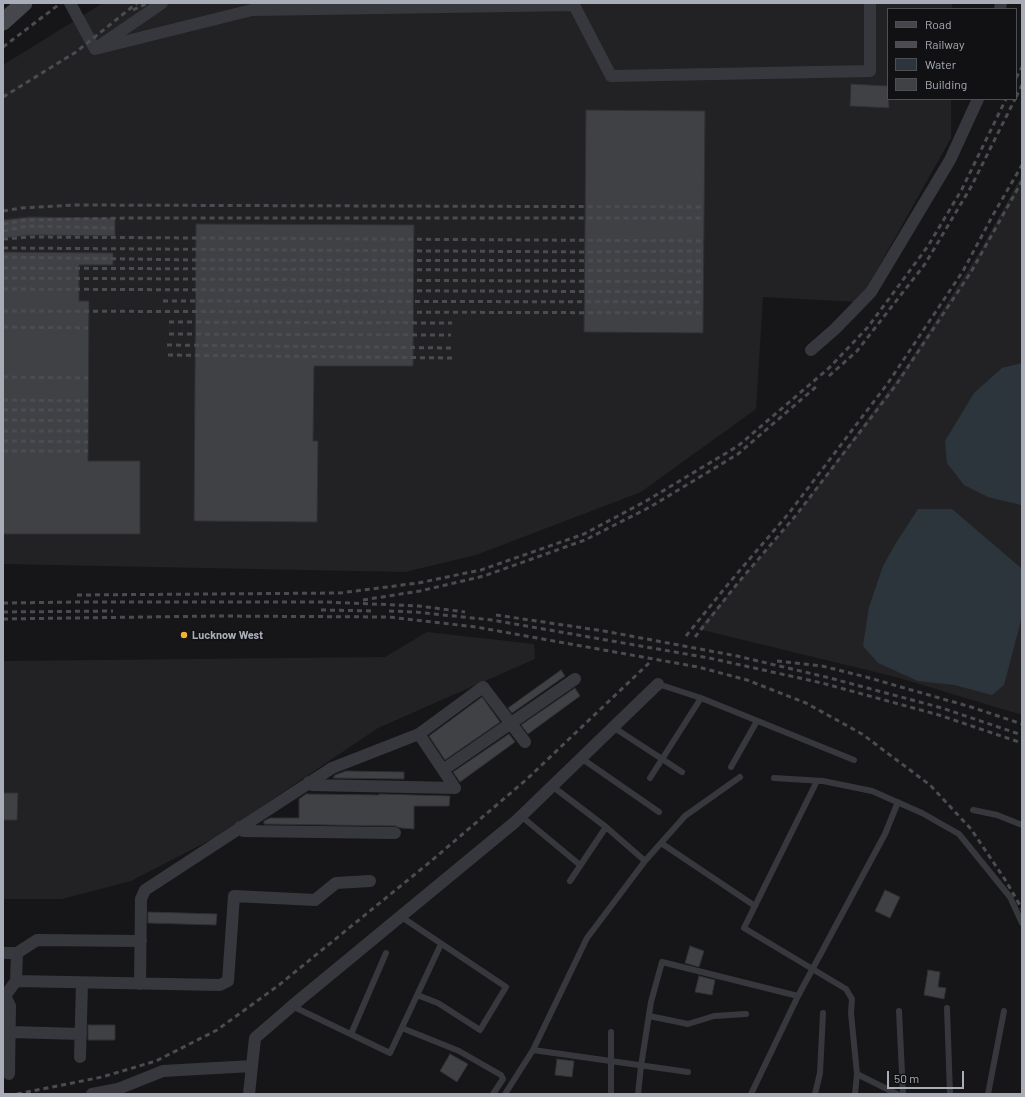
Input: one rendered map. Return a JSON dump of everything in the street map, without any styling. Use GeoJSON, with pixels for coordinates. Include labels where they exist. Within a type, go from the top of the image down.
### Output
{"type":"FeatureCollection","features":[{"type":"Feature","properties":{"kind":"street"},"geometry":{"type":"LineString","coordinates":[[3,22],[24,3]]}},
{"type":"Feature","properties":{"kind":"street"},"geometry":{"type":"LineString","coordinates":[[70,3],[95,49]]}},
{"type":"Feature","properties":{"kind":"street"},"geometry":{"type":"LineString","coordinates":[[95,49],[162,3]]}},
{"type":"Feature","properties":{"kind":"street"},"geometry":{"type":"LineString","coordinates":[[95,49],[252,10],[574,4],[610,76],[870,71],[870,3]]}},
{"type":"Feature","properties":{"kind":"street"},"geometry":{"type":"LineString","coordinates":[[811,350],[835,329],[871,292],[950,160],[978,100]]}},
{"type":"Feature","properties":{"kind":"street"},"geometry":{"type":"LineString","coordinates":[[444,770],[575,679]]}},
{"type":"Feature","properties":{"kind":"street"},"geometry":{"type":"LineString","coordinates":[[249,1094],[255,1038],[521,816],[658,684]]}},
{"type":"Feature","properties":{"kind":"street"},"geometry":{"type":"LineString","coordinates":[[140,984],[141,899],[145,890],[309,782],[332,768],[419,734],[483,687],[525,742]]}},
{"type":"Feature","properties":{"kind":"street"},"geometry":{"type":"LineString","coordinates":[[309,782],[312,785],[455,788],[419,734]]}},
{"type":"Feature","properties":{"kind":"street"},"geometry":{"type":"LineString","coordinates":[[240,827],[243,831],[395,833]]}},
{"type":"Feature","properties":{"kind":"street"},"geometry":{"type":"LineString","coordinates":[[16,981],[220,985],[228,981],[234,896],[316,900],[336,883],[370,881]]}},
{"type":"Feature","properties":{"kind":"street"},"geometry":{"type":"LineString","coordinates":[[3,953],[16,953],[37,940],[140,941]]}},
{"type":"Feature","properties":{"kind":"street"},"geometry":{"type":"LineString","coordinates":[[9,1074],[10,1006],[4,996],[16,981],[16,953]]}},
{"type":"Feature","properties":{"kind":"street"},"geometry":{"type":"LineString","coordinates":[[80,1057],[82,983]]}},
{"type":"Feature","properties":{"kind":"street"},"geometry":{"type":"LineString","coordinates":[[10,1032],[81,1034]]}},
{"type":"Feature","properties":{"kind":"street"},"geometry":{"type":"LineString","coordinates":[[92,1094],[118,1089],[163,1071],[252,1066]]}},
{"type":"Feature","properties":{"kind":"lane"},"geometry":{"type":"LineString","coordinates":[[658,684],[701,698],[854,760]]}},
{"type":"Feature","properties":{"kind":"lane"},"geometry":{"type":"LineString","coordinates":[[650,778],[701,698]]}},
{"type":"Feature","properties":{"kind":"lane"},"geometry":{"type":"LineString","coordinates":[[731,767],[757,721]]}},
{"type":"Feature","properties":{"kind":"lane"},"geometry":{"type":"LineString","coordinates":[[613,727],[682,772]]}},
{"type":"Feature","properties":{"kind":"lane"},"geometry":{"type":"LineString","coordinates":[[581,758],[659,812]]}},
{"type":"Feature","properties":{"kind":"lane"},"geometry":{"type":"LineString","coordinates":[[505,1094],[532,1050],[587,938],[645,861],[685,816],[740,777]]}},
{"type":"Feature","properties":{"kind":"lane"},"geometry":{"type":"LineString","coordinates":[[774,778],[817,781],[872,791],[922,813],[959,834],[1010,897],[1022,923]]}},
{"type":"Feature","properties":{"kind":"lane"},"geometry":{"type":"LineString","coordinates":[[817,781],[744,928],[846,989],[852,999],[851,1013],[857,1074],[855,1094]]}},
{"type":"Feature","properties":{"kind":"lane"},"geometry":{"type":"LineString","coordinates":[[552,786],[606,827],[645,861]]}},
{"type":"Feature","properties":{"kind":"lane"},"geometry":{"type":"LineString","coordinates":[[751,1094],[798,996],[885,834],[898,802]]}},
{"type":"Feature","properties":{"kind":"lane"},"geometry":{"type":"LineString","coordinates":[[973,810],[997,815],[1022,825]]}},
{"type":"Feature","properties":{"kind":"lane"},"geometry":{"type":"LineString","coordinates":[[521,816],[580,865]]}},
{"type":"Feature","properties":{"kind":"lane"},"geometry":{"type":"LineString","coordinates":[[570,881],[606,827]]}},
{"type":"Feature","properties":{"kind":"lane"},"geometry":{"type":"LineString","coordinates":[[661,843],[755,906]]}},
{"type":"Feature","properties":{"kind":"lane"},"geometry":{"type":"LineString","coordinates":[[400,916],[506,987],[480,1030],[438,1003],[417,995]]}},
{"type":"Feature","properties":{"kind":"lane"},"geometry":{"type":"LineString","coordinates":[[292,1006],[390,1053],[441,944]]}},
{"type":"Feature","properties":{"kind":"lane"},"geometry":{"type":"LineString","coordinates":[[351,1034],[386,953]]}},
{"type":"Feature","properties":{"kind":"lane"},"geometry":{"type":"LineString","coordinates":[[638,1094],[651,1002],[662,962],[798,996]]}},
{"type":"Feature","properties":{"kind":"lane"},"geometry":{"type":"LineString","coordinates":[[947,1008],[950,1094]]}},
{"type":"Feature","properties":{"kind":"lane"},"geometry":{"type":"LineString","coordinates":[[899,1011],[903,1094]]}},
{"type":"Feature","properties":{"kind":"lane"},"geometry":{"type":"LineString","coordinates":[[988,1094],[1004,1011]]}},
{"type":"Feature","properties":{"kind":"lane"},"geometry":{"type":"LineString","coordinates":[[814,1094],[820,1073],[823,1013]]}},
{"type":"Feature","properties":{"kind":"lane"},"geometry":{"type":"LineString","coordinates":[[649,1016],[688,1024],[714,1016],[746,1014]]}},
{"type":"Feature","properties":{"kind":"lane"},"geometry":{"type":"LineString","coordinates":[[402,1028],[458,1051],[501,1075],[503,1079],[493,1094]]}},
{"type":"Feature","properties":{"kind":"lane"},"geometry":{"type":"LineString","coordinates":[[611,1032],[611,1094]]}},
{"type":"Feature","properties":{"kind":"lane"},"geometry":{"type":"LineString","coordinates":[[532,1050],[688,1072]]}},
{"type":"Feature","properties":{"kind":"lane"},"geometry":{"type":"LineString","coordinates":[[857,1074],[897,1094]]}},
{"type":"Feature","properties":{"kind":"shaded area"},"geometry":{"type":"Polygon","coordinates":[[[103,3],[952,3],[952,8],[887,8],[887,100],[951,100],[951,138],[859,302],[763,297],[756,409],[641,492],[476,555],[405,572],[3,564],[3,65],[103,3]]]}},
{"type":"Feature","properties":{"kind":"shaded area"},"geometry":{"type":"Polygon","coordinates":[[[1022,175],[1022,715],[896,677],[698,629],[792,521],[905,368],[980,251],[1022,175]]]}},
{"type":"Feature","properties":{"kind":"shaded area"},"geometry":{"type":"Polygon","coordinates":[[[427,632],[534,644],[535,659],[378,728],[218,836],[131,881],[62,899],[3,899],[3,661],[385,657],[427,632]]]}},
{"type":"Feature","properties":{"kind":"water"},"geometry":{"type":"Polygon","coordinates":[[[1022,363],[1021,505],[988,497],[964,485],[947,463],[945,441],[974,393],[1002,368],[1022,363]]]}},
{"type":"Feature","properties":{"kind":"water"},"geometry":{"type":"Polygon","coordinates":[[[918,509],[952,509],[1021,568],[1022,615],[1004,685],[992,695],[954,685],[918,681],[878,663],[863,646],[869,607],[883,566],[918,509]]]}},
{"type":"Feature","properties":{"kind":"building"},"geometry":{"type":"Polygon","coordinates":[[[851,84],[887,86],[887,100],[889,100],[889,108],[850,106],[851,84]]]}},
{"type":"Feature","properties":{"kind":"building"},"geometry":{"type":"Polygon","coordinates":[[[586,110],[705,111],[703,333],[584,332],[586,110]]]}},
{"type":"Feature","properties":{"kind":"building"},"geometry":{"type":"Polygon","coordinates":[[[29,217],[115,218],[115,236],[31,235],[3,238],[3,220],[29,217]]]}},
{"type":"Feature","properties":{"kind":"building"},"geometry":{"type":"Polygon","coordinates":[[[196,224],[414,225],[413,366],[314,366],[313,441],[318,441],[317,522],[194,521],[196,224]]]}},
{"type":"Feature","properties":{"kind":"building"},"geometry":{"type":"Polygon","coordinates":[[[3,252],[113,253],[113,265],[79,265],[79,301],[89,301],[88,461],[140,461],[140,534],[3,534],[3,252]]]}},
{"type":"Feature","properties":{"kind":"building"},"geometry":{"type":"Polygon","coordinates":[[[561,670],[565,676],[512,713],[508,708],[561,670]]]}},
{"type":"Feature","properties":{"kind":"building"},"geometry":{"type":"Polygon","coordinates":[[[575,688],[580,696],[528,734],[521,725],[575,688]]]}},
{"type":"Feature","properties":{"kind":"building"},"geometry":{"type":"Polygon","coordinates":[[[482,697],[500,722],[445,760],[429,736],[482,697]]]}},
{"type":"Feature","properties":{"kind":"building"},"geometry":{"type":"Polygon","coordinates":[[[509,734],[515,742],[460,782],[453,772],[509,734]]]}},
{"type":"Feature","properties":{"kind":"building"},"geometry":{"type":"Polygon","coordinates":[[[346,771],[404,772],[404,779],[333,778],[335,775],[346,771]]]}},
{"type":"Feature","properties":{"kind":"building"},"geometry":{"type":"Polygon","coordinates":[[[3,793],[18,793],[17,820],[3,820],[3,793]]]}},
{"type":"Feature","properties":{"kind":"building"},"geometry":{"type":"Polygon","coordinates":[[[306,794],[450,796],[449,806],[414,806],[414,829],[395,826],[264,824],[264,821],[270,818],[299,818],[299,799],[306,794]]]}},
{"type":"Feature","properties":{"kind":"building"},"geometry":{"type":"Polygon","coordinates":[[[885,890],[900,897],[890,918],[875,911],[885,890]]]}},
{"type":"Feature","properties":{"kind":"building"},"geometry":{"type":"Polygon","coordinates":[[[148,912],[217,914],[216,925],[148,923],[148,912]]]}},
{"type":"Feature","properties":{"kind":"building"},"geometry":{"type":"Polygon","coordinates":[[[690,946],[704,951],[699,967],[685,963],[690,946]]]}},
{"type":"Feature","properties":{"kind":"building"},"geometry":{"type":"Polygon","coordinates":[[[928,970],[940,972],[938,987],[946,988],[944,999],[924,995],[928,970]]]}},
{"type":"Feature","properties":{"kind":"building"},"geometry":{"type":"Polygon","coordinates":[[[699,976],[715,980],[712,995],[695,992],[699,976]]]}},
{"type":"Feature","properties":{"kind":"building"},"geometry":{"type":"Polygon","coordinates":[[[88,1025],[115,1025],[115,1040],[88,1040],[88,1025]]]}},
{"type":"Feature","properties":{"kind":"building"},"geometry":{"type":"Polygon","coordinates":[[[450,1054],[468,1064],[457,1082],[440,1071],[450,1054]]]}},
{"type":"Feature","properties":{"kind":"building"},"geometry":{"type":"Polygon","coordinates":[[[557,1059],[574,1061],[572,1077],[555,1075],[557,1059]]]}},
{"type":"Feature","properties":{"kind":"railway"},"geometry":{"type":"LineString","coordinates":[[3,47],[61,3]]}},
{"type":"Feature","properties":{"kind":"railway"},"geometry":{"type":"LineString","coordinates":[[3,97],[76,52],[137,3]]}},
{"type":"Feature","properties":{"kind":"railway"},"geometry":{"type":"LineString","coordinates":[[133,10],[148,3]]}},
{"type":"Feature","properties":{"kind":"railway"},"geometry":{"type":"LineString","coordinates":[[1017,76],[1022,67]]}},
{"type":"Feature","properties":{"kind":"railway"},"geometry":{"type":"LineString","coordinates":[[1017,95],[1022,85]]}},
{"type":"Feature","properties":{"kind":"railway"},"geometry":{"type":"LineString","coordinates":[[77,595],[340,593],[418,583],[481,570],[584,534],[646,501],[738,446],[829,368],[868,327],[928,246],[962,189],[1006,100]]}},
{"type":"Feature","properties":{"kind":"railway"},"geometry":{"type":"LineString","coordinates":[[829,376],[857,351],[925,264],[971,187],[1014,100]]}},
{"type":"Feature","properties":{"kind":"railway"},"geometry":{"type":"LineString","coordinates":[[686,636],[789,513],[888,383],[963,271],[1022,165]]}},
{"type":"Feature","properties":{"kind":"railway"},"geometry":{"type":"LineString","coordinates":[[695,637],[737,584],[797,514],[896,385],[971,272],[1022,181]]}},
{"type":"Feature","properties":{"kind":"railway"},"geometry":{"type":"LineString","coordinates":[[3,211],[21,208],[76,205],[704,207]]}},
{"type":"Feature","properties":{"kind":"railway"},"geometry":{"type":"LineString","coordinates":[[3,224],[26,220],[127,218],[704,218]]}},
{"type":"Feature","properties":{"kind":"railway"},"geometry":{"type":"LineString","coordinates":[[3,231],[27,226],[114,228]]}},
{"type":"Feature","properties":{"kind":"railway"},"geometry":{"type":"LineString","coordinates":[[3,239],[30,237],[704,241]]}},
{"type":"Feature","properties":{"kind":"railway"},"geometry":{"type":"LineString","coordinates":[[3,248],[585,252],[704,251]]}},
{"type":"Feature","properties":{"kind":"railway"},"geometry":{"type":"LineString","coordinates":[[3,257],[195,260],[704,261]]}},
{"type":"Feature","properties":{"kind":"railway"},"geometry":{"type":"LineString","coordinates":[[3,268],[704,271]]}},
{"type":"Feature","properties":{"kind":"railway"},"geometry":{"type":"LineString","coordinates":[[3,278],[703,282]]}},
{"type":"Feature","properties":{"kind":"railway"},"geometry":{"type":"LineString","coordinates":[[3,289],[703,292]]}},
{"type":"Feature","properties":{"kind":"railway"},"geometry":{"type":"LineString","coordinates":[[163,301],[703,302]]}},
{"type":"Feature","properties":{"kind":"railway"},"geometry":{"type":"LineString","coordinates":[[3,311],[703,313]]}},
{"type":"Feature","properties":{"kind":"railway"},"geometry":{"type":"LineString","coordinates":[[169,322],[452,323]]}},
{"type":"Feature","properties":{"kind":"railway"},"geometry":{"type":"LineString","coordinates":[[3,327],[88,328]]}},
{"type":"Feature","properties":{"kind":"railway"},"geometry":{"type":"LineString","coordinates":[[169,334],[451,335]]}},
{"type":"Feature","properties":{"kind":"railway"},"geometry":{"type":"LineString","coordinates":[[167,345],[453,348]]}},
{"type":"Feature","properties":{"kind":"railway"},"geometry":{"type":"LineString","coordinates":[[168,355],[452,358]]}},
{"type":"Feature","properties":{"kind":"railway"},"geometry":{"type":"LineString","coordinates":[[3,377],[88,378]]}},
{"type":"Feature","properties":{"kind":"railway"},"geometry":{"type":"LineString","coordinates":[[363,600],[420,591],[484,576],[585,540],[650,507],[738,454],[817,386]]}},
{"type":"Feature","properties":{"kind":"railway"},"geometry":{"type":"LineString","coordinates":[[3,400],[88,401]]}},
{"type":"Feature","properties":{"kind":"railway"},"geometry":{"type":"LineString","coordinates":[[3,410],[88,410]]}},
{"type":"Feature","properties":{"kind":"railway"},"geometry":{"type":"LineString","coordinates":[[3,420],[88,421]]}},
{"type":"Feature","properties":{"kind":"railway"},"geometry":{"type":"LineString","coordinates":[[3,431],[88,431]]}},
{"type":"Feature","properties":{"kind":"railway"},"geometry":{"type":"LineString","coordinates":[[3,441],[88,442]]}},
{"type":"Feature","properties":{"kind":"railway"},"geometry":{"type":"LineString","coordinates":[[3,451],[88,451]]}},
{"type":"Feature","properties":{"kind":"railway"},"geometry":{"type":"LineString","coordinates":[[3,603],[326,602],[419,606],[465,612]]}},
{"type":"Feature","properties":{"kind":"railway"},"geometry":{"type":"LineString","coordinates":[[321,610],[373,611]]}},
{"type":"Feature","properties":{"kind":"railway"},"geometry":{"type":"LineString","coordinates":[[3,612],[113,611]]}},
{"type":"Feature","properties":{"kind":"railway"},"geometry":{"type":"LineString","coordinates":[[389,611],[415,612],[492,620],[709,658],[822,683],[939,715],[1022,743]]}},
{"type":"Feature","properties":{"kind":"railway"},"geometry":{"type":"LineString","coordinates":[[496,615],[604,631],[737,656],[830,678],[942,708],[1022,735]]}},
{"type":"Feature","properties":{"kind":"railway"},"geometry":{"type":"LineString","coordinates":[[3,619],[216,616],[389,617],[476,627],[698,667],[747,680],[806,703],[862,734],[930,785],[971,829],[1006,881],[1022,909]]}},
{"type":"Feature","properties":{"kind":"railway"},"geometry":{"type":"LineString","coordinates":[[777,661],[822,666],[866,677],[971,707],[1022,724]]}},
{"type":"Feature","properties":{"kind":"railway"},"geometry":{"type":"LineString","coordinates":[[17,1094],[102,1077],[156,1061],[217,1030],[279,985],[430,862],[527,779],[649,663]]}},
{"type":"Feature","properties":{"kind":"place","name":"Lucknow West"},"geometry":{"type":"Point","coordinates":[184,635]}}]}
